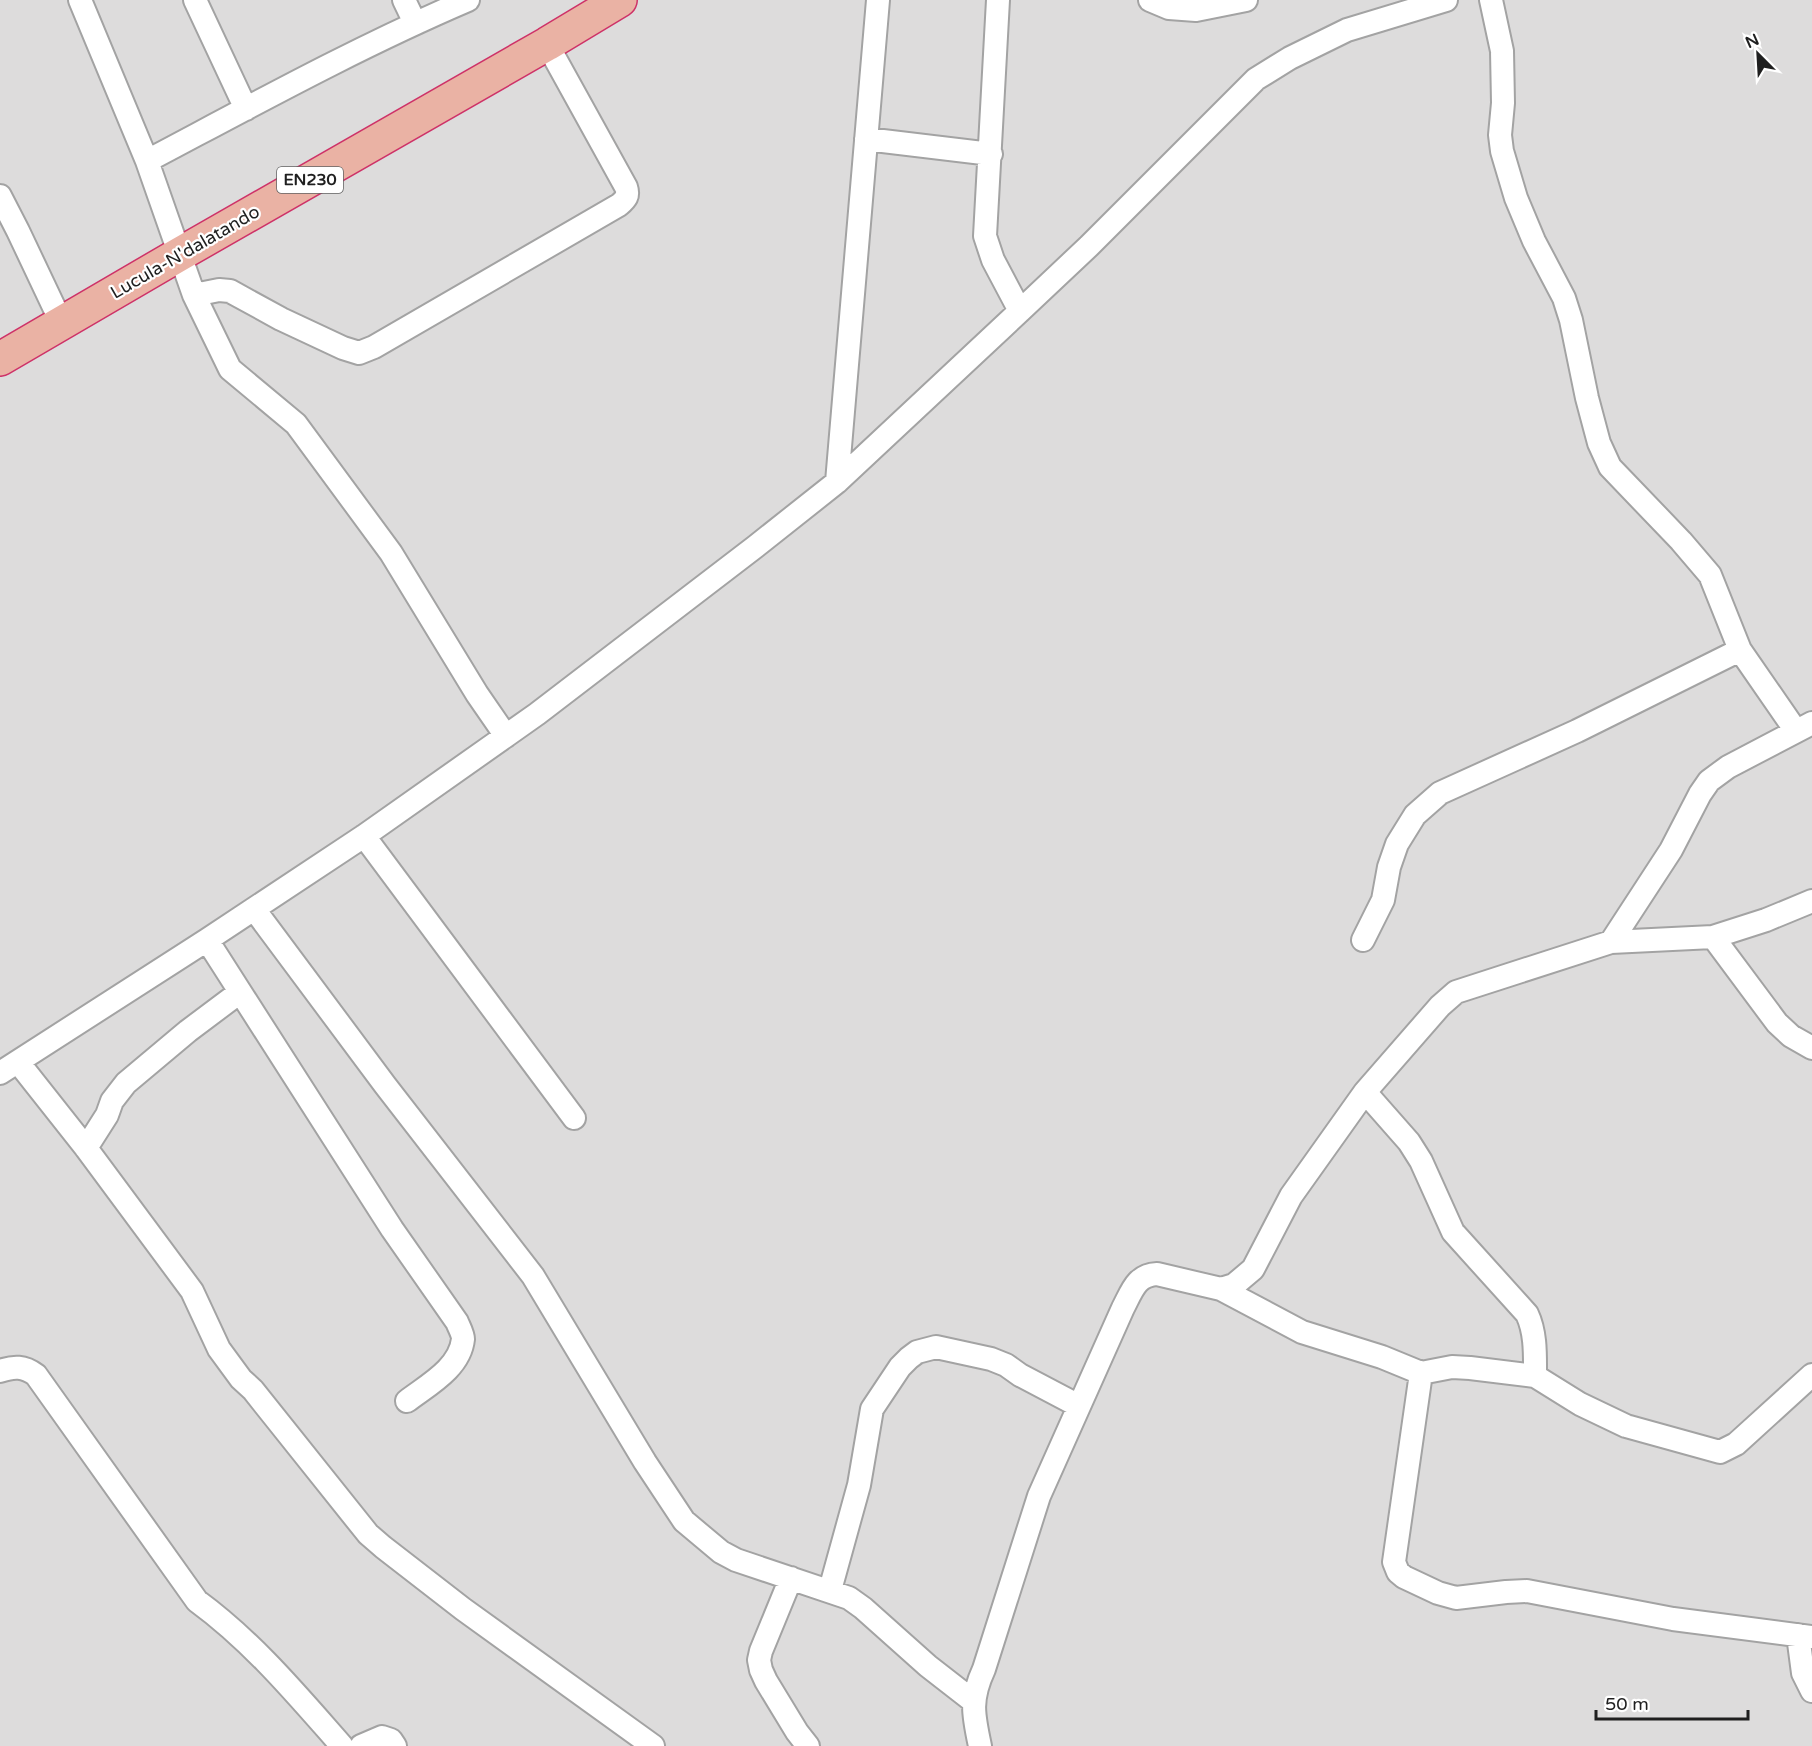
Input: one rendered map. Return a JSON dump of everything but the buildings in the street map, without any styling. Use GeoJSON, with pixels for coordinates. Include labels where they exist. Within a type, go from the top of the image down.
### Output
{"type":"FeatureCollection","features":[{"type":"Feature","properties":{"kind":"highway","name":"Lucula-N'dalatando"},"geometry":{"type":"LineString","coordinates":[[0,359],[620,0]]}},
{"type":"Feature","properties":{"kind":"street"},"geometry":{"type":"LineString","coordinates":[[80,0],[147,161],[194,295],[230,369],[296,424],[303,433],[391,553],[477,694],[506,736]]}},
{"type":"Feature","properties":{"kind":"street"},"geometry":{"type":"LineString","coordinates":[[195,0],[246,109]]}},
{"type":"Feature","properties":{"kind":"street"},"geometry":{"type":"LineString","coordinates":[[404,0],[415,23]]}},
{"type":"Feature","properties":{"kind":"street"},"geometry":{"type":"LineString","coordinates":[[147,161],[415,23],[468,0]]}},
{"type":"Feature","properties":{"kind":"street"},"geometry":{"type":"LineString","coordinates":[[837,482],[878,0]]}},
{"type":"Feature","properties":{"kind":"street"},"geometry":{"type":"LineString","coordinates":[[998,0],[985,236],[993,260],[1020,311]]}},
{"type":"Feature","properties":{"kind":"street"},"geometry":{"type":"LineString","coordinates":[[1150,0],[1169,8],[1196,10],[1246,0]]}},
{"type":"Feature","properties":{"kind":"street"},"geometry":{"type":"LineString","coordinates":[[653,1746],[464,1609],[368,1534],[253,1390],[230,1365],[219,1349],[192,1292],[86,1148],[9,1067],[364,836],[506,736],[755,547],[837,482],[1089,246],[1256,79],[1290,58],[1347,30],[1446,0]]}},
{"type":"Feature","properties":{"kind":"street"},"geometry":{"type":"LineString","coordinates":[[1491,0],[1502,51],[1503,103],[1500,135],[1502,151],[1516,198],[1534,241],[1564,298],[1599,443],[1610,467],[1681,541],[1710,575],[1740,650],[1804,727],[1728,767],[1708,781],[1671,850],[1611,942]]}},
{"type":"Feature","properties":{"kind":"street"},"geometry":{"type":"LineString","coordinates":[[194,295],[219,290],[230,291],[291,324],[359,353],[384,342],[619,205],[626,199],[628,193],[626,187],[547,44]]}},
{"type":"Feature","properties":{"kind":"street"},"geometry":{"type":"LineString","coordinates":[[866,139],[991,154]]}},
{"type":"Feature","properties":{"kind":"street"},"geometry":{"type":"LineString","coordinates":[[0,196],[62,324]]}},
{"type":"Feature","properties":{"kind":"street"},"geometry":{"type":"LineString","coordinates":[[1363,940],[1383,900],[1389,867],[1398,844],[1415,815],[1440,793],[1577,731],[1740,650]]}},
{"type":"Feature","properties":{"kind":"street"},"geometry":{"type":"LineString","coordinates":[[364,836],[574,1118]]}},
{"type":"Feature","properties":{"kind":"street"},"geometry":{"type":"LineString","coordinates":[[1221,1289],[1234,1285],[1253,1269],[1291,1196],[1365,1092],[1440,1006],[1456,992],[1611,942],[1713,937],[1766,920],[1812,901]]}},
{"type":"Feature","properties":{"kind":"street"},"geometry":{"type":"LineString","coordinates":[[254,909],[532,1276],[645,1462],[684,1521],[721,1552],[736,1560],[849,1598],[928,1666],[973,1701]]}},
{"type":"Feature","properties":{"kind":"street"},"geometry":{"type":"LineString","coordinates":[[1713,937],[1777,1023],[1791,1036],[1812,1048]]}},
{"type":"Feature","properties":{"kind":"street"},"geometry":{"type":"LineString","coordinates":[[207,940],[392,1230],[457,1322],[463,1338],[459,1353],[450,1368],[407,1401]]}},
{"type":"Feature","properties":{"kind":"street"},"geometry":{"type":"LineString","coordinates":[[86,1148],[107,1115],[112,1101],[126,1083],[188,1031],[240,992]]}},
{"type":"Feature","properties":{"kind":"street"},"geometry":{"type":"LineString","coordinates":[[1365,1092],[1409,1142],[1421,1161],[1453,1232],[1527,1314],[1533,1334],[1535,1376]]}},
{"type":"Feature","properties":{"kind":"street"},"geometry":{"type":"LineString","coordinates":[[980,1746],[973,1701],[976,1685],[984,1669],[1039,1496],[1123,1308],[1138,1281],[1148,1275],[1157,1274],[1221,1289],[1302,1332],[1382,1357],[1421,1373],[1452,1367],[1535,1376],[1580,1404],[1626,1426],[1720,1452],[1736,1444],[1812,1375]]}},
{"type":"Feature","properties":{"kind":"street"},"geometry":{"type":"LineString","coordinates":[[830,1590],[859,1485],[872,1409],[900,1367],[917,1352],[936,1347],[991,1359],[1079,1406]]}},
{"type":"Feature","properties":{"kind":"street"},"geometry":{"type":"LineString","coordinates":[[0,1371],[15,1367],[24,1368],[36,1375],[197,1602],[233,1629],[289,1685],[342,1746]]}},
{"type":"Feature","properties":{"kind":"street"},"geometry":{"type":"LineString","coordinates":[[1421,1373],[1394,1562],[1398,1572],[1404,1577],[1438,1593],[1456,1598],[1527,1591],[1672,1619],[1805,1636],[1803,1673],[1812,1691]]}},
{"type":"Feature","properties":{"kind":"street"},"geometry":{"type":"LineString","coordinates":[[791,1578],[759,1660],[766,1681],[808,1746]]}},
{"type":"Feature","properties":{"kind":"street"},"geometry":{"type":"LineString","coordinates":[[362,1746],[382,1737],[392,1740],[395,1746]]}},
{"type":"Feature","properties":{"kind":"shaded area"},"geometry":{"type":"Polygon","coordinates":[[[0,0],[1812,0],[1812,1746],[0,1746],[0,0]]]}}]}
